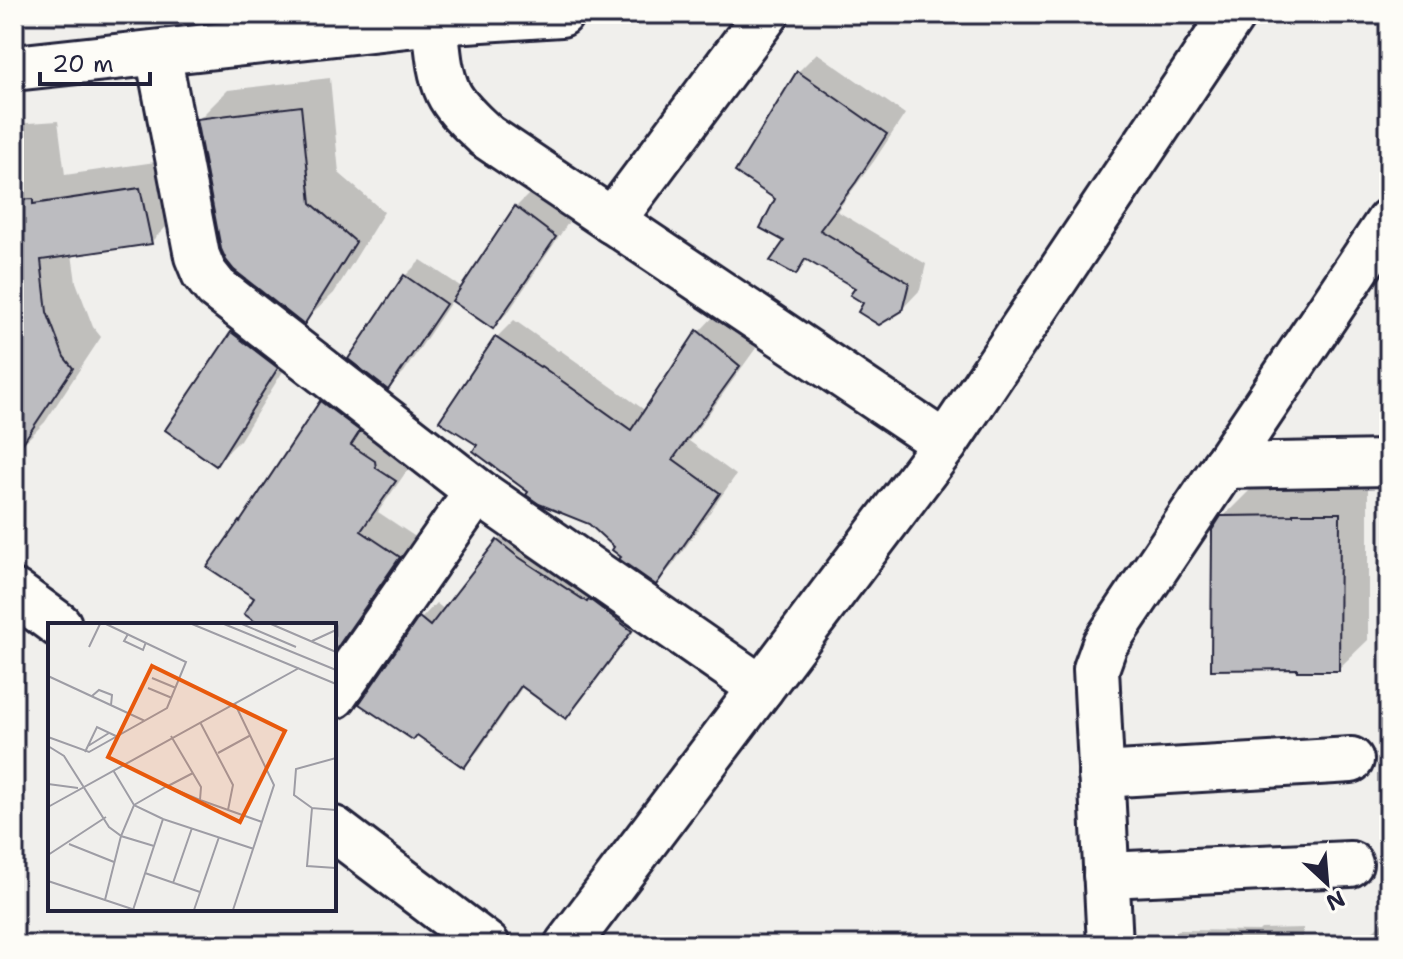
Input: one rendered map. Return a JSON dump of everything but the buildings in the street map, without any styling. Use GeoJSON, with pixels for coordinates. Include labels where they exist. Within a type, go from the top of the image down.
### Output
{"type":"FeatureCollection","features":[{"type":"Feature","properties":{"kind":"street"},"geometry":{"type":"LineString","coordinates":[[14,68],[435,22],[561,14]]}},
{"type":"Feature","properties":{"kind":"street"},"geometry":{"type":"LineString","coordinates":[[612,221],[766,14]]}},
{"type":"Feature","properties":{"kind":"street"},"geometry":{"type":"LineString","coordinates":[[567,945],[945,444],[1233,14]]}},
{"type":"Feature","properties":{"kind":"street"},"geometry":{"type":"LineString","coordinates":[[435,22],[441,71],[449,94],[486,136],[945,444]]}},
{"type":"Feature","properties":{"kind":"street"},"geometry":{"type":"LineString","coordinates":[[158,53],[197,256],[204,273],[216,288],[477,491],[761,688]]}},
{"type":"Feature","properties":{"kind":"street"},"geometry":{"type":"LineString","coordinates":[[1110,945],[1096,669],[1105,644],[1389,221]]}},
{"type":"Feature","properties":{"kind":"street"},"geometry":{"type":"LineString","coordinates":[[1224,466],[1389,463]]}},
{"type":"Feature","properties":{"kind":"street"},"geometry":{"type":"LineString","coordinates":[[336,693],[477,491]]}},
{"type":"Feature","properties":{"kind":"street"},"geometry":{"type":"LineString","coordinates":[[14,592],[56,623]]}},
{"type":"Feature","properties":{"kind":"street"},"geometry":{"type":"LineString","coordinates":[[1101,775],[1351,760]]}},
{"type":"Feature","properties":{"kind":"street"},"geometry":{"type":"LineString","coordinates":[[336,831],[487,945]]}},
{"type":"Feature","properties":{"kind":"street"},"geometry":{"type":"LineString","coordinates":[[1106,875],[1350,864]]}}]}
